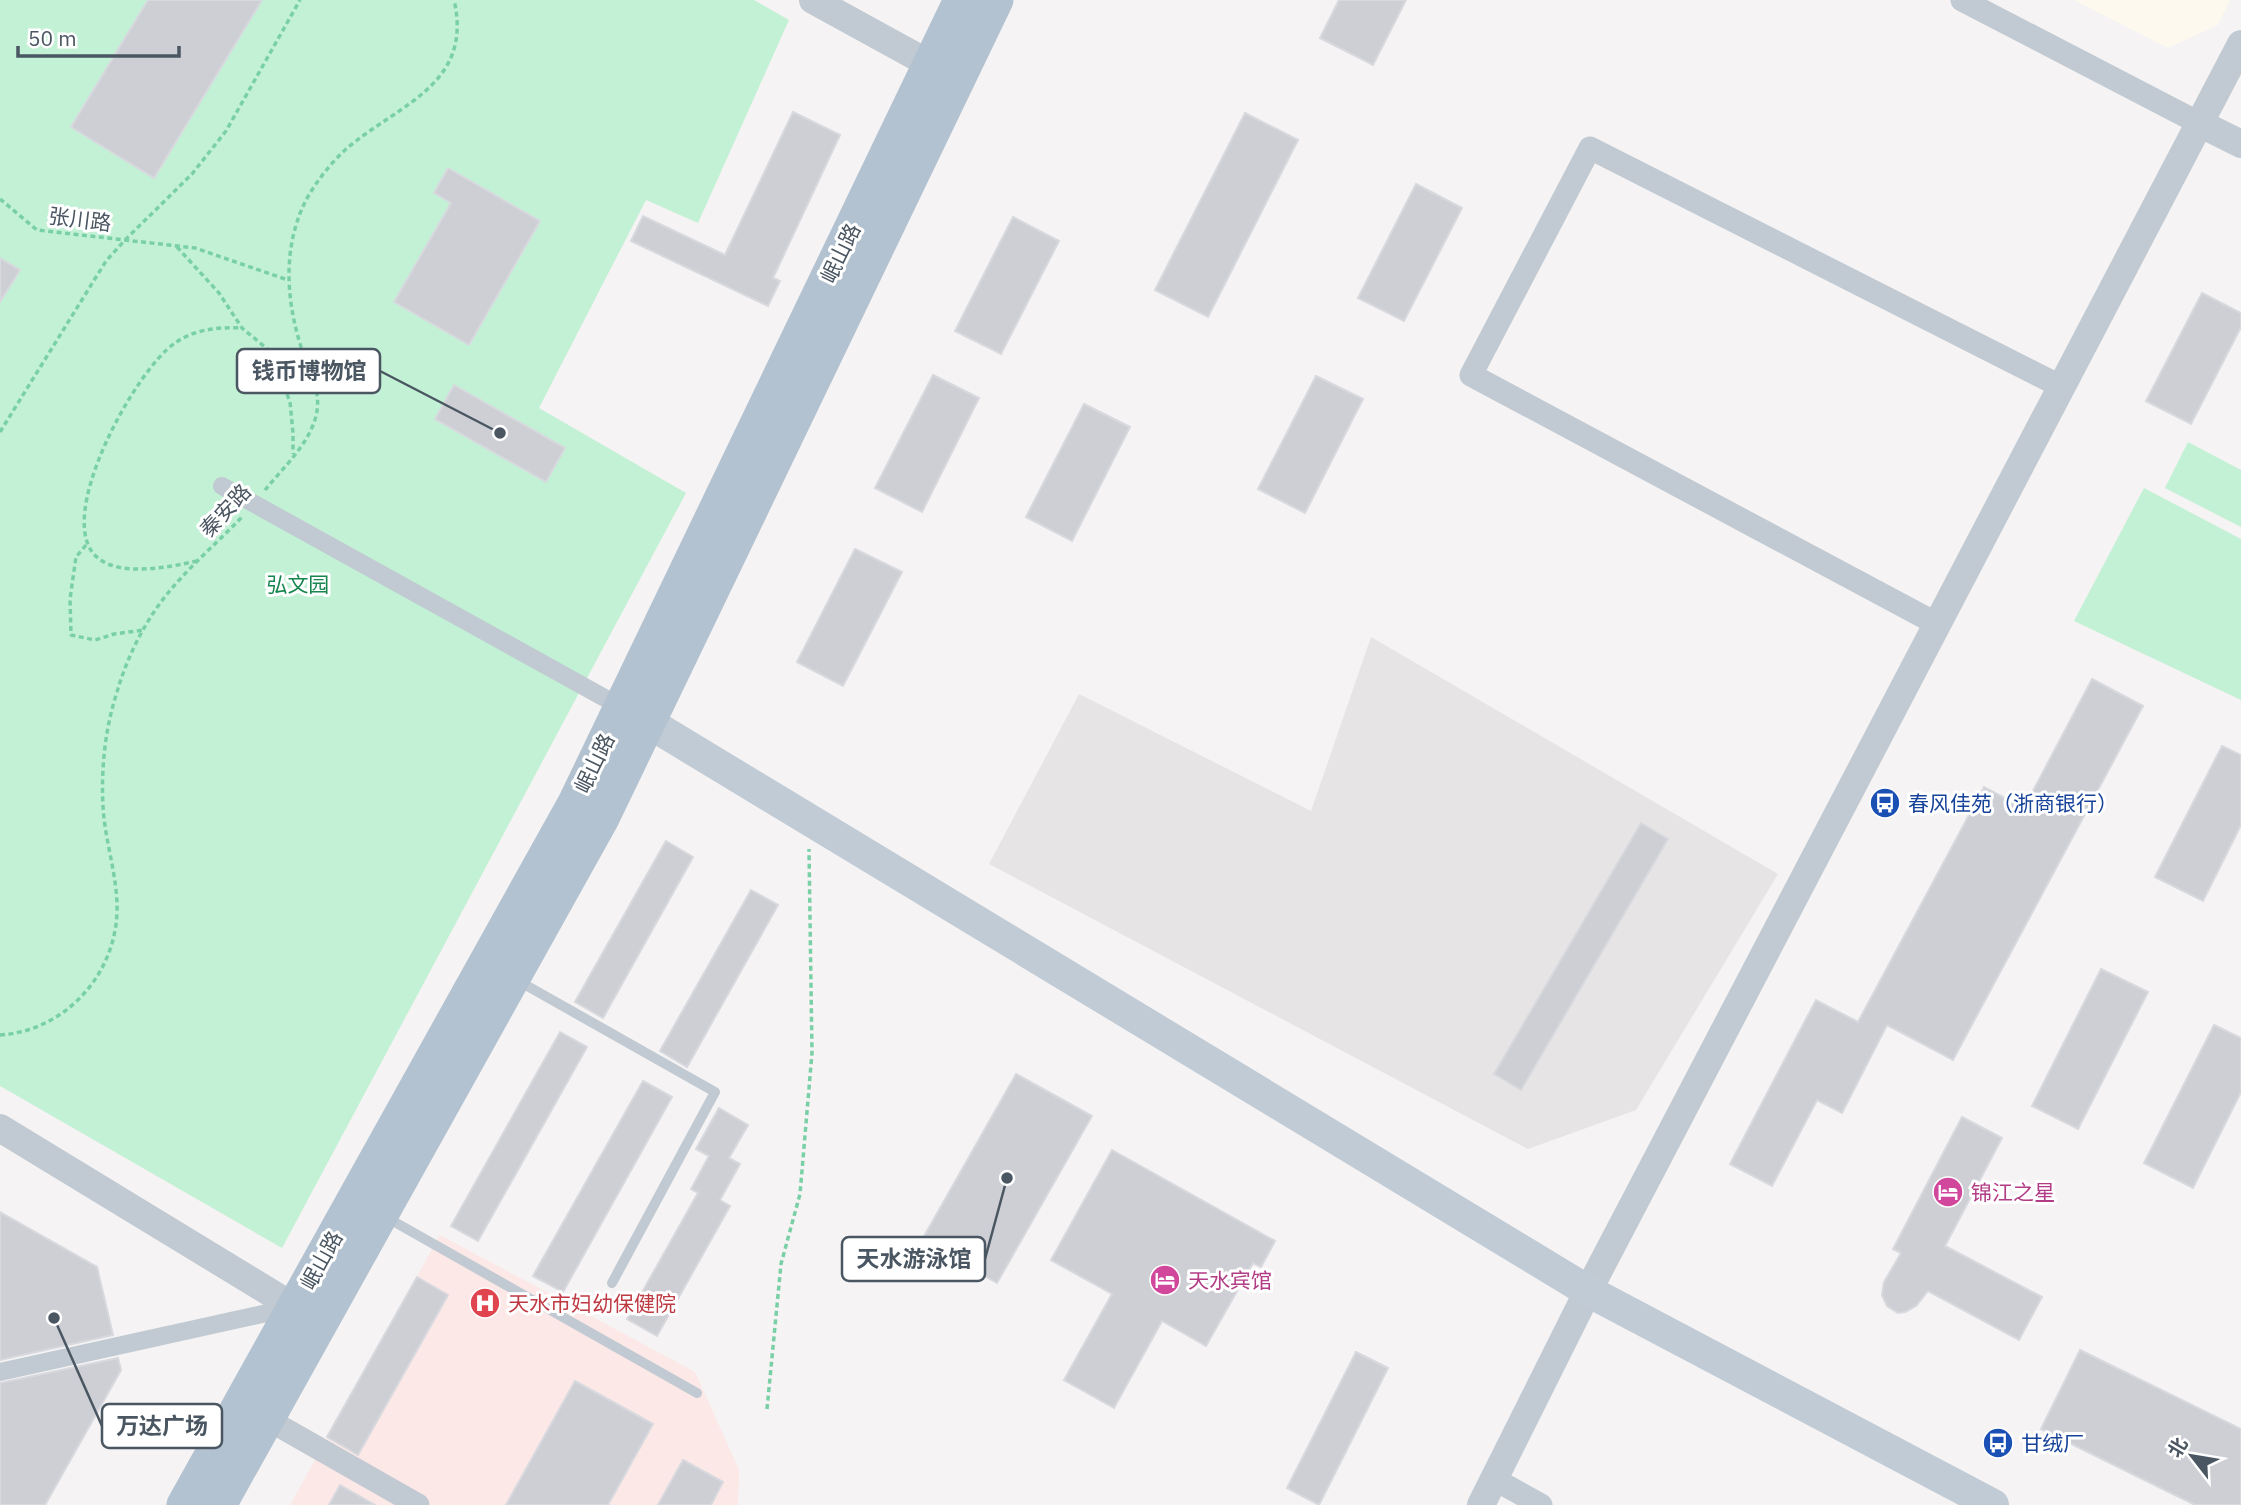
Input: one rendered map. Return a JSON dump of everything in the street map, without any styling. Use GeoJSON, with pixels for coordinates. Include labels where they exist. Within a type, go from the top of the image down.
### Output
{"type":"FeatureCollection","features":[{"type":"Feature","properties":{"kind":"main road","name":"岷山路"},"geometry":{"type":"LineString","coordinates":[[944,72],[961,0]]}},
{"type":"Feature","properties":{"kind":"main road","name":"岷山路"},"geometry":{"type":"LineString","coordinates":[[219,1505],[602,817],[635,715],[944,72],[996,0]]}},
{"type":"Feature","properties":{"kind":"main road","name":"岷山路"},"geometry":{"type":"LineString","coordinates":[[184,1505],[575,803],[635,715]]}},
{"type":"Feature","properties":{"kind":"main road"},"geometry":{"type":"LineString","coordinates":[[635,715],[1588,1291],[1993,1505]]}},
{"type":"Feature","properties":{"kind":"street"},"geometry":{"type":"LineString","coordinates":[[813,0],[944,72]]}},
{"type":"Feature","properties":{"kind":"street"},"geometry":{"type":"LineString","coordinates":[[1962,0],[2241,144]]}},
{"type":"Feature","properties":{"kind":"street"},"geometry":{"type":"LineString","coordinates":[[1481,1505],[1588,1291],[2241,44]]}},
{"type":"Feature","properties":{"kind":"street"},"geometry":{"type":"LineString","coordinates":[[1937,624],[1471,375],[1590,148],[2062,387]]}},
{"type":"Feature","properties":{"kind":"street"},"geometry":{"type":"LineString","coordinates":[[222,486],[635,715]]}},
{"type":"Feature","properties":{"kind":"street"},"geometry":{"type":"LineString","coordinates":[[0,1128],[294,1307]]}},
{"type":"Feature","properties":{"kind":"street"},"geometry":{"type":"LineString","coordinates":[[0,1372],[294,1307]]}},
{"type":"Feature","properties":{"kind":"street"},"geometry":{"type":"LineString","coordinates":[[267,1419],[418,1505]]}},
{"type":"Feature","properties":{"kind":"street"},"geometry":{"type":"LineString","coordinates":[[1494,1479],[1541,1505]]}},
{"type":"Feature","properties":{"kind":"lane"},"geometry":{"type":"LineString","coordinates":[[513,978],[715,1092],[612,1283]]}},
{"type":"Feature","properties":{"kind":"lane"},"geometry":{"type":"LineString","coordinates":[[381,1214],[698,1393]]}},
{"type":"Feature","properties":{"kind":"path"},"geometry":{"type":"LineString","coordinates":[[0,432],[106,261],[192,174],[226,131],[300,0]]}},
{"type":"Feature","properties":{"kind":"path","name":"秦安路"},"geometry":{"type":"LineString","coordinates":[[0,1035],[27,1031],[61,1014],[89,988],[110,952],[117,911],[103,810],[104,750],[117,691],[127,663],[168,592],[254,504],[308,436],[317,413],[317,387],[292,312],[288,280],[292,239],[306,200],[317,182],[346,149],[423,96],[444,72],[456,43],[458,27],[454,0]]}},
{"type":"Feature","properties":{"kind":"path","name":"张川路"},"geometry":{"type":"LineString","coordinates":[[0,200],[37,230],[195,248],[288,280]]}},
{"type":"Feature","properties":{"kind":"path"},"geometry":{"type":"LineString","coordinates":[[176,245],[219,293],[242,328],[271,352],[290,402],[293,455]]}},
{"type":"Feature","properties":{"kind":"path"},"geometry":{"type":"LineString","coordinates":[[199,561],[168,567],[134,569],[99,559],[86,545],[83,520],[98,462],[108,436],[137,386],[163,352],[187,336],[214,328],[242,328]]}},
{"type":"Feature","properties":{"kind":"path"},"geometry":{"type":"LineString","coordinates":[[275,363],[304,354]]}},
{"type":"Feature","properties":{"kind":"path"},"geometry":{"type":"LineString","coordinates":[[86,545],[76,557],[70,599],[71,635],[95,640],[144,630]]}},
{"type":"Feature","properties":{"kind":"path"},"geometry":{"type":"LineString","coordinates":[[767,1409],[781,1264],[800,1194],[812,1053],[809,819]]}},
{"type":"Feature","properties":{"kind":"shaded area"},"geometry":{"type":"Polygon","coordinates":[[[2074,0],[2230,0],[2218,25],[2168,48],[2074,0]]]}},
{"type":"Feature","properties":{"kind":"shaded area"},"geometry":{"type":"Polygon","coordinates":[[[1371,637],[1778,874],[1636,1110],[1528,1149],[989,864],[1079,694],[1311,811],[1371,637]]]}},
{"type":"Feature","properties":{"kind":"shaded area","name":"天水市妇幼保健院"},"geometry":{"type":"Polygon","coordinates":[[[440,1235],[695,1372],[739,1470],[738,1505],[290,1505],[440,1235]]]}},
{"type":"Feature","properties":{"kind":"green space","name":"弘文园"},"geometry":{"type":"Polygon","coordinates":[[[0,0],[754,0],[789,20],[698,223],[646,200],[539,408],[686,493],[282,1248],[0,1086],[0,0]]]}},
{"type":"Feature","properties":{"kind":"green space"},"geometry":{"type":"Polygon","coordinates":[[[2188,442],[2241,470],[2241,527],[2165,488],[2188,442]]]}},
{"type":"Feature","properties":{"kind":"green space"},"geometry":{"type":"Polygon","coordinates":[[[2144,488],[2241,539],[2241,700],[2074,621],[2144,488]]]}},
{"type":"Feature","properties":{"kind":"building"},"geometry":{"type":"Polygon","coordinates":[[[148,0],[262,0],[154,178],[71,127],[148,0]]]}},
{"type":"Feature","properties":{"kind":"building"},"geometry":{"type":"Polygon","coordinates":[[[1339,0],[1406,0],[1373,65],[1320,38],[1339,0]]]}},
{"type":"Feature","properties":{"kind":"building"},"geometry":{"type":"Polygon","coordinates":[[[793,112],[840,135],[773,278],[780,281],[768,306],[631,241],[643,216],[725,255],[793,112]]]}},
{"type":"Feature","properties":{"kind":"building"},"geometry":{"type":"Polygon","coordinates":[[[1245,113],[1298,140],[1208,317],[1155,290],[1245,113]]]}},
{"type":"Feature","properties":{"kind":"building"},"geometry":{"type":"Polygon","coordinates":[[[448,168],[540,221],[469,345],[394,302],[451,203],[434,193],[448,168]]]}},
{"type":"Feature","properties":{"kind":"building"},"geometry":{"type":"Polygon","coordinates":[[[1416,184],[1462,208],[1404,321],[1358,298],[1416,184]]]}},
{"type":"Feature","properties":{"kind":"building"},"geometry":{"type":"Polygon","coordinates":[[[1013,217],[1059,241],[1001,354],[955,331],[1013,217]]]}},
{"type":"Feature","properties":{"kind":"building"},"geometry":{"type":"Polygon","coordinates":[[[0,258],[20,270],[0,302],[0,258]]]}},
{"type":"Feature","properties":{"kind":"building"},"geometry":{"type":"Polygon","coordinates":[[[2202,293],[2241,313],[2241,327],[2191,424],[2146,401],[2202,293]]]}},
{"type":"Feature","properties":{"kind":"building"},"geometry":{"type":"Polygon","coordinates":[[[933,375],[979,398],[922,512],[875,488],[933,375]]]}},
{"type":"Feature","properties":{"kind":"building"},"geometry":{"type":"Polygon","coordinates":[[[1316,376],[1363,399],[1305,513],[1258,489],[1316,376]]]}},
{"type":"Feature","properties":{"kind":"building"},"geometry":{"type":"Polygon","coordinates":[[[454,385],[565,448],[546,482],[435,419],[454,385]]]}},
{"type":"Feature","properties":{"kind":"building"},"geometry":{"type":"Polygon","coordinates":[[[1084,404],[1130,427],[1072,541],[1026,517],[1084,404]]]}},
{"type":"Feature","properties":{"kind":"building"},"geometry":{"type":"Polygon","coordinates":[[[855,549],[902,572],[843,686],[797,662],[855,549]]]}},
{"type":"Feature","properties":{"kind":"building"},"geometry":{"type":"Polygon","coordinates":[[[2092,679],[2143,706],[1953,1060],[1887,1025],[1842,1113],[1817,1100],[1772,1186],[1730,1164],[1816,1000],[1858,1022],[1984,787],[2024,808],[2092,679]]]}},
{"type":"Feature","properties":{"kind":"building"},"geometry":{"type":"Polygon","coordinates":[[[2222,746],[2241,755],[2241,825],[2203,901],[2155,877],[2222,746]]]}},
{"type":"Feature","properties":{"kind":"building"},"geometry":{"type":"Polygon","coordinates":[[[1641,823],[1668,839],[1521,1090],[1494,1074],[1641,823]]]}},
{"type":"Feature","properties":{"kind":"building"},"geometry":{"type":"Polygon","coordinates":[[[666,841],[693,857],[603,1018],[575,1002],[666,841]]]}},
{"type":"Feature","properties":{"kind":"building"},"geometry":{"type":"Polygon","coordinates":[[[751,890],[778,905],[687,1067],[660,1051],[751,890]]]}},
{"type":"Feature","properties":{"kind":"building"},"geometry":{"type":"Polygon","coordinates":[[[2101,969],[2148,992],[2078,1129],[2032,1106],[2101,969]]]}},
{"type":"Feature","properties":{"kind":"building"},"geometry":{"type":"Polygon","coordinates":[[[2214,1025],[2241,1038],[2241,1092],[2193,1188],[2144,1163],[2214,1025]]]}},
{"type":"Feature","properties":{"kind":"building"},"geometry":{"type":"Polygon","coordinates":[[[560,1032],[587,1047],[478,1241],[451,1226],[560,1032]]]}},
{"type":"Feature","properties":{"kind":"building"},"geometry":{"type":"Polygon","coordinates":[[[1016,1074],[1092,1116],[997,1283],[922,1240],[1016,1074]]]}},
{"type":"Feature","properties":{"kind":"building"},"geometry":{"type":"Polygon","coordinates":[[[643,1081],[672,1097],[563,1292],[533,1276],[643,1081]]]}},
{"type":"Feature","properties":{"kind":"building"},"geometry":{"type":"Polygon","coordinates":[[[719,1108],[748,1125],[729,1158],[740,1164],[720,1200],[730,1206],[657,1336],[627,1319],[698,1193],[691,1189],[709,1156],[696,1149],[719,1108]]]}},
{"type":"Feature","properties":{"kind":"building","name":"锦江之星"},"geometry":{"type":"Polygon","coordinates":[[[1962,1117],[2002,1138],[1945,1246],[2042,1297],[2019,1340],[1928,1291],[1916,1306],[1898,1313],[1887,1306],[1882,1295],[1884,1282],[1901,1253],[1893,1249],[1962,1117]]]}},
{"type":"Feature","properties":{"kind":"building","name":"天水宾馆"},"geometry":{"type":"Polygon","coordinates":[[[1112,1150],[1275,1241],[1261,1267],[1253,1263],[1206,1346],[1162,1321],[1114,1408],[1064,1380],[1112,1294],[1051,1260],[1112,1150]]]}},
{"type":"Feature","properties":{"kind":"building"},"geometry":{"type":"Polygon","coordinates":[[[0,1212],[97,1267],[113,1335],[0,1360],[0,1212]]]}},
{"type":"Feature","properties":{"kind":"building"},"geometry":{"type":"Polygon","coordinates":[[[417,1277],[448,1295],[358,1455],[327,1437],[417,1277]]]}},
{"type":"Feature","properties":{"kind":"building"},"geometry":{"type":"Polygon","coordinates":[[[2080,1350],[2241,1429],[2241,1505],[2195,1505],[2041,1429],[2080,1350]]]}},
{"type":"Feature","properties":{"kind":"building"},"geometry":{"type":"Polygon","coordinates":[[[1356,1352],[1388,1368],[1319,1505],[1287,1488],[1356,1352]]]}},
{"type":"Feature","properties":{"kind":"building"},"geometry":{"type":"Polygon","coordinates":[[[118,1358],[121,1370],[45,1505],[0,1505],[0,1383],[118,1358]]]}},
{"type":"Feature","properties":{"kind":"building"},"geometry":{"type":"Polygon","coordinates":[[[575,1381],[653,1424],[608,1505],[506,1505],[575,1381]]]}},
{"type":"Feature","properties":{"kind":"building"},"geometry":{"type":"Polygon","coordinates":[[[683,1460],[723,1482],[711,1505],[658,1505],[683,1460]]]}},
{"type":"Feature","properties":{"kind":"building"},"geometry":{"type":"Polygon","coordinates":[[[340,1485],[375,1505],[329,1505],[340,1485]]]}},
{"type":"Feature","properties":{"kind":"place","name":"钱币博物馆"},"geometry":{"type":"Point","coordinates":[500,433]}},
{"type":"Feature","properties":{"kind":"place","name":"春风佳苑（浙商银行）"},"geometry":{"type":"Point","coordinates":[1885,803]}},
{"type":"Feature","properties":{"kind":"place","name":"天水游泳馆"},"geometry":{"type":"Point","coordinates":[1007,1178]}},
{"type":"Feature","properties":{"kind":"place","name":"锦江之星"},"geometry":{"type":"Point","coordinates":[1948,1192]}},
{"type":"Feature","properties":{"kind":"place","name":"天水宾馆"},"geometry":{"type":"Point","coordinates":[1165,1280]}},
{"type":"Feature","properties":{"kind":"place","name":"天水市妇幼保健院"},"geometry":{"type":"Point","coordinates":[485,1303]}},
{"type":"Feature","properties":{"kind":"place","name":"万达广场"},"geometry":{"type":"Point","coordinates":[54,1318]}},
{"type":"Feature","properties":{"kind":"place","name":"甘绒厂"},"geometry":{"type":"Point","coordinates":[1998,1443]}}]}
